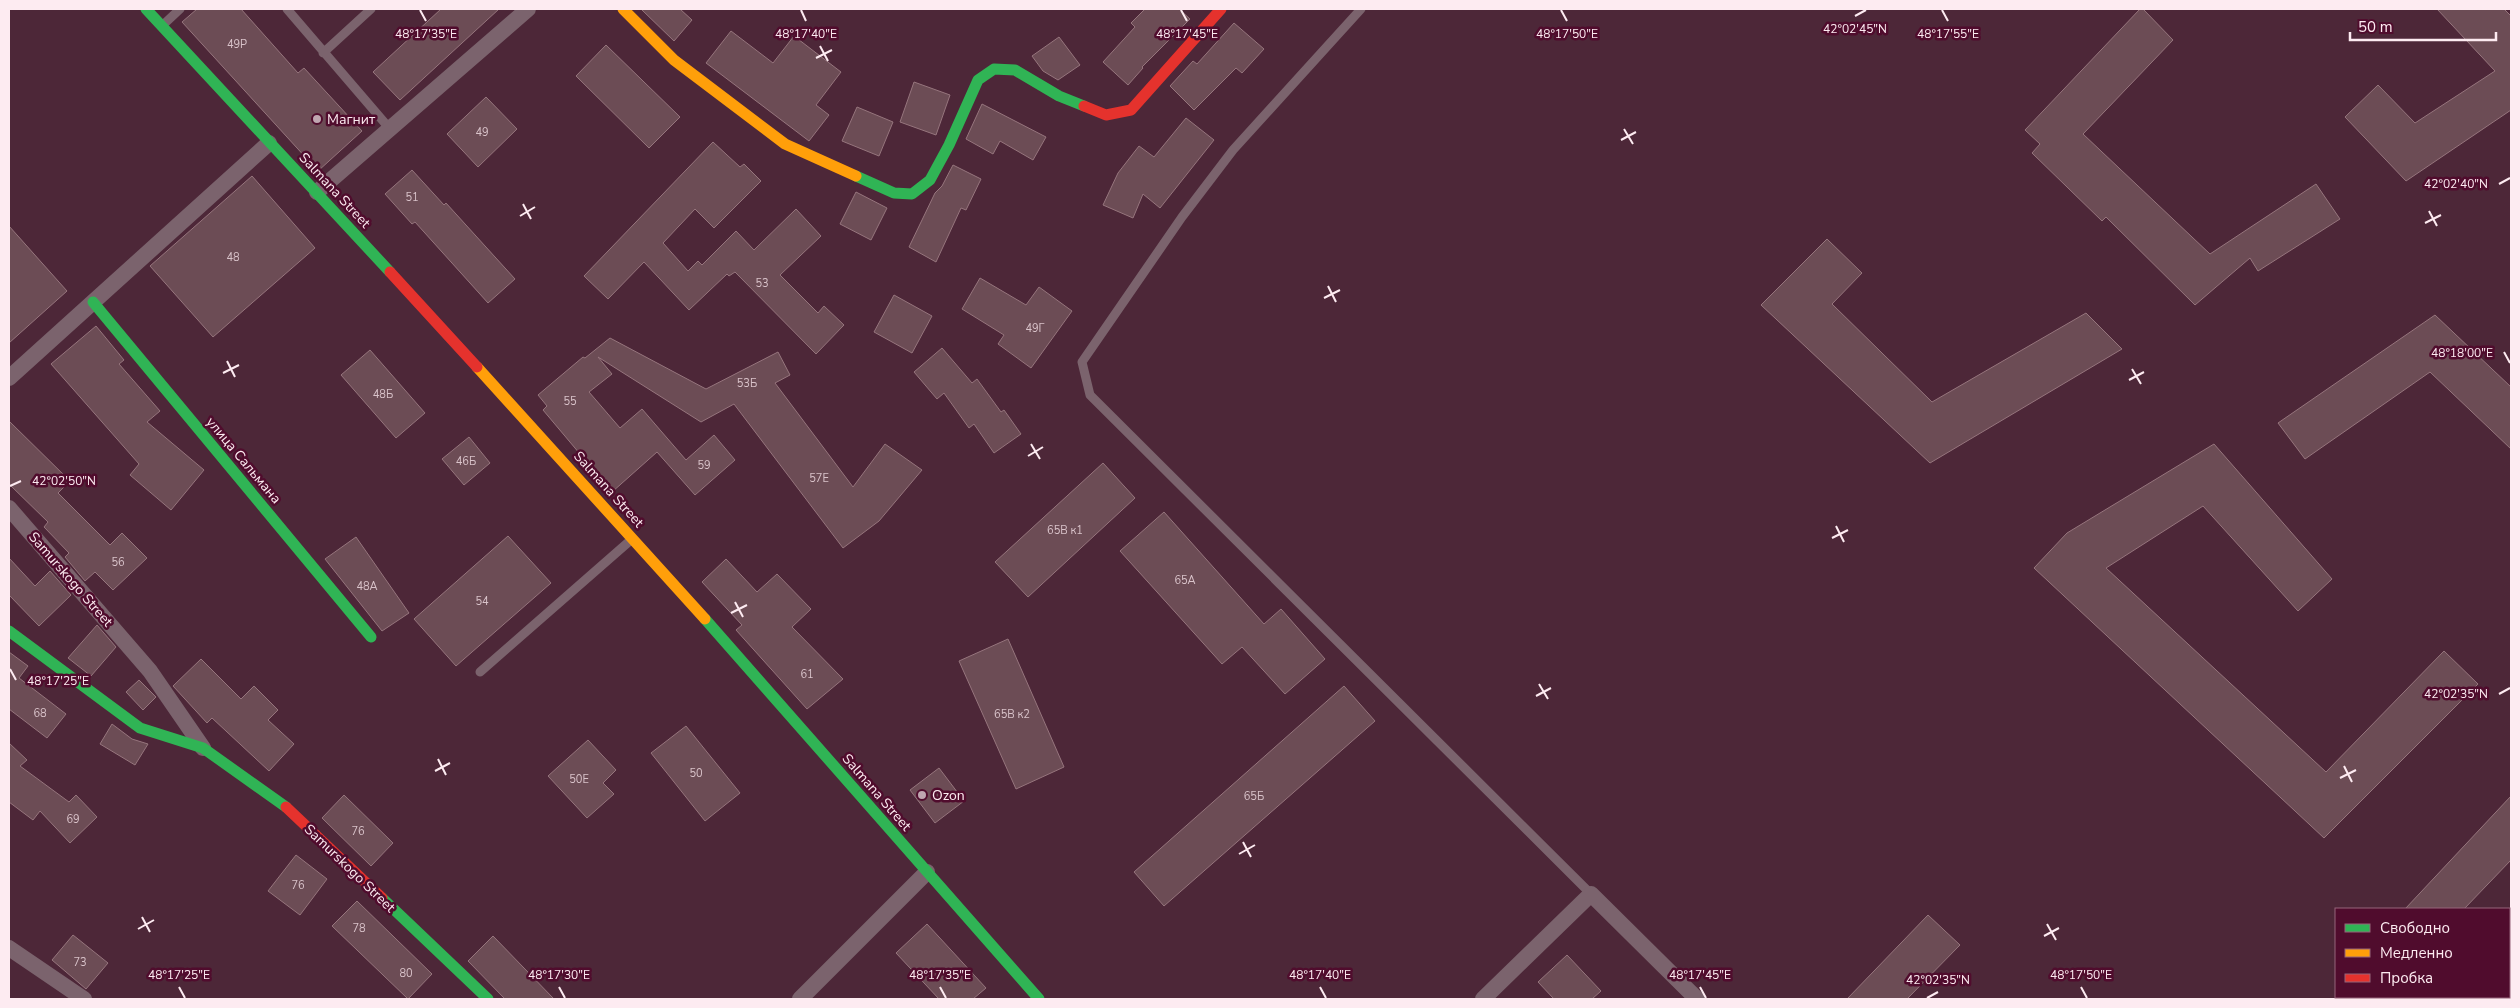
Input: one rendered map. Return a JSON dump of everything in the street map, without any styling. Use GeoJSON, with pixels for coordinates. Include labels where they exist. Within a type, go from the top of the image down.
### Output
{"type":"FeatureCollection","features":[{"type":"Feature","properties":{"kind":"street","name":"Salmana Street"},"geometry":{"type":"LineString","coordinates":[[146,9],[269,143],[317,192],[633,538],[1039,999]]}},
{"type":"Feature","properties":{"kind":"street"},"geometry":{"type":"LineString","coordinates":[[317,192],[528,9]]}},
{"type":"Feature","properties":{"kind":"street"},"geometry":{"type":"LineString","coordinates":[[623,9],[674,60],[785,144],[894,193],[912,194],[930,180],[949,145],[978,80],[994,69],[1014,70],[1059,96],[1106,115],[1131,110],[1221,9]]}},
{"type":"Feature","properties":{"kind":"street"},"geometry":{"type":"LineString","coordinates":[[9,378],[269,143]]}},
{"type":"Feature","properties":{"kind":"street","name":"улица Сальмана"},"geometry":{"type":"LineString","coordinates":[[93,302],[371,637]]}},
{"type":"Feature","properties":{"kind":"street","name":"Samurskogo Street"},"geometry":{"type":"LineString","coordinates":[[9,508],[150,670],[203,748]]}},
{"type":"Feature","properties":{"kind":"street","name":"Samurskogo Street"},"geometry":{"type":"LineString","coordinates":[[9,631],[140,728],[203,748],[293,812],[488,999]]}},
{"type":"Feature","properties":{"kind":"street"},"geometry":{"type":"LineString","coordinates":[[800,999],[927,872]]}},
{"type":"Feature","properties":{"kind":"street"},"geometry":{"type":"LineString","coordinates":[[1484,999],[1591,894],[1697,999]]}},
{"type":"Feature","properties":{"kind":"street"},"geometry":{"type":"LineString","coordinates":[[9,948],[84,999]]}},
{"type":"Feature","properties":{"kind":"lane"},"geometry":{"type":"LineString","coordinates":[[162,26],[180,9]]}},
{"type":"Feature","properties":{"kind":"lane"},"geometry":{"type":"LineString","coordinates":[[287,9],[390,129]]}},
{"type":"Feature","properties":{"kind":"lane"},"geometry":{"type":"LineString","coordinates":[[323,53],[371,9]]}},
{"type":"Feature","properties":{"kind":"lane"},"geometry":{"type":"LineString","coordinates":[[1361,9],[1233,150],[1182,217],[1082,362],[1090,395],[1591,894]]}},
{"type":"Feature","properties":{"kind":"lane"},"geometry":{"type":"LineString","coordinates":[[480,672],[633,538]]}},
{"type":"Feature","properties":{"kind":"building"},"geometry":{"type":"Polygon","coordinates":[[[197,9],[241,9],[298,73],[304,68],[362,131],[318,171],[182,22],[197,9]]]}},
{"type":"Feature","properties":{"kind":"building"},"geometry":{"type":"Polygon","coordinates":[[[441,9],[499,9],[400,100],[373,72],[441,9]]]}},
{"type":"Feature","properties":{"kind":"building"},"geometry":{"type":"Polygon","coordinates":[[[641,9],[680,9],[692,20],[674,41],[641,9]]]}},
{"type":"Feature","properties":{"kind":"building"},"geometry":{"type":"Polygon","coordinates":[[[1145,9],[1179,9],[1190,19],[1142,67],[1128,85],[1103,62],[1135,27],[1131,23],[1145,9]]]}},
{"type":"Feature","properties":{"kind":"building"},"geometry":{"type":"Polygon","coordinates":[[[2140,9],[2143,9],[2173,40],[2083,134],[2210,254],[2316,184],[2340,219],[2258,271],[2250,258],[2195,305],[2106,217],[2102,221],[2032,153],[2040,144],[2025,130],[2140,9]]]}},
{"type":"Feature","properties":{"kind":"building"},"geometry":{"type":"Polygon","coordinates":[[[2437,9],[2504,9],[2511,16],[2511,110],[2406,181],[2345,117],[2378,85],[2415,123],[2495,71],[2437,9]]]}},
{"type":"Feature","properties":{"kind":"building"},"geometry":{"type":"Polygon","coordinates":[[[1234,23],[1264,49],[1242,73],[1236,68],[1194,110],[1170,86],[1193,61],[1197,64],[1234,23]]]}},
{"type":"Feature","properties":{"kind":"building"},"geometry":{"type":"Polygon","coordinates":[[[731,31],[773,63],[794,36],[841,72],[816,105],[829,115],[809,141],[706,63],[731,31]]]}},
{"type":"Feature","properties":{"kind":"building"},"geometry":{"type":"Polygon","coordinates":[[[1059,37],[1080,65],[1058,80],[1043,71],[1032,56],[1059,37]]]}},
{"type":"Feature","properties":{"kind":"building"},"geometry":{"type":"Polygon","coordinates":[[[606,45],[680,117],[649,148],[576,76],[606,45]]]}},
{"type":"Feature","properties":{"kind":"building"},"geometry":{"type":"Polygon","coordinates":[[[914,82],[950,95],[936,135],[900,122],[914,82]]]}},
{"type":"Feature","properties":{"kind":"building"},"geometry":{"type":"Polygon","coordinates":[[[486,97],[517,129],[478,167],[447,134],[486,97]]]}},
{"type":"Feature","properties":{"kind":"building"},"geometry":{"type":"Polygon","coordinates":[[[982,104],[1046,137],[1033,160],[1000,141],[993,154],[966,139],[982,104]]]}},
{"type":"Feature","properties":{"kind":"building"},"geometry":{"type":"Polygon","coordinates":[[[857,107],[893,122],[879,156],[842,141],[857,107]]]}},
{"type":"Feature","properties":{"kind":"building"},"geometry":{"type":"Polygon","coordinates":[[[1186,118],[1214,140],[1160,208],[1143,194],[1133,218],[1103,205],[1118,173],[1139,146],[1154,157],[1186,118]]]}},
{"type":"Feature","properties":{"kind":"building"},"geometry":{"type":"Polygon","coordinates":[[[713,142],[740,167],[744,164],[761,181],[714,228],[695,209],[663,243],[688,271],[698,261],[702,265],[736,231],[754,250],[796,209],[821,236],[780,275],[818,313],[824,306],[844,325],[816,354],[735,272],[729,276],[727,274],[689,310],[644,262],[608,299],[584,276],[713,142]]]}},
{"type":"Feature","properties":{"kind":"building"},"geometry":{"type":"Polygon","coordinates":[[[953,165],[981,179],[966,210],[961,208],[936,262],[909,247],[935,193],[942,186],[953,165]]]}},
{"type":"Feature","properties":{"kind":"building"},"geometry":{"type":"Polygon","coordinates":[[[412,170],[444,205],[446,203],[515,279],[488,303],[415,222],[412,224],[385,194],[412,170]]]}},
{"type":"Feature","properties":{"kind":"building"},"geometry":{"type":"Polygon","coordinates":[[[252,176],[315,248],[213,337],[150,266],[252,176]]]}},
{"type":"Feature","properties":{"kind":"building"},"geometry":{"type":"Polygon","coordinates":[[[856,192],[887,208],[871,240],[840,224],[856,192]]]}},
{"type":"Feature","properties":{"kind":"building"},"geometry":{"type":"Polygon","coordinates":[[[9,226],[67,291],[9,343],[9,226]]]}},
{"type":"Feature","properties":{"kind":"building"},"geometry":{"type":"Polygon","coordinates":[[[1827,239],[1862,273],[1832,304],[1932,402],[2086,313],[2122,349],[1930,463],[1761,305],[1827,239]]]}},
{"type":"Feature","properties":{"kind":"building"},"geometry":{"type":"Polygon","coordinates":[[[980,278],[1026,305],[1039,287],[1072,311],[1031,368],[998,344],[1004,335],[962,309],[980,278]]]}},
{"type":"Feature","properties":{"kind":"building"},"geometry":{"type":"Polygon","coordinates":[[[894,295],[932,316],[912,353],[874,332],[894,295]]]}},
{"type":"Feature","properties":{"kind":"building"},"geometry":{"type":"Polygon","coordinates":[[[2435,315],[2511,387],[2511,449],[2430,372],[2305,459],[2278,423],[2435,315]]]}},
{"type":"Feature","properties":{"kind":"building"},"geometry":{"type":"Polygon","coordinates":[[[96,326],[124,360],[119,364],[160,411],[147,422],[204,470],[171,510],[130,475],[139,464],[51,364],[96,326]]]}},
{"type":"Feature","properties":{"kind":"building"},"geometry":{"type":"Polygon","coordinates":[[[610,338],[706,389],[778,352],[790,375],[775,383],[853,487],[885,444],[922,470],[879,521],[843,548],[734,404],[701,422],[598,357],[612,374],[589,392],[620,428],[642,409],[686,460],[714,435],[735,460],[695,495],[657,452],[612,492],[543,410],[547,406],[538,395],[583,357],[585,358],[610,338]]]}},
{"type":"Feature","properties":{"kind":"building"},"geometry":{"type":"Polygon","coordinates":[[[942,348],[972,383],[977,379],[1001,412],[1004,410],[1021,434],[994,453],[974,424],[969,428],[944,393],[937,399],[914,372],[942,348]]]}},
{"type":"Feature","properties":{"kind":"building"},"geometry":{"type":"Polygon","coordinates":[[[370,350],[425,413],[396,438],[341,375],[370,350]]]}},
{"type":"Feature","properties":{"kind":"building"},"geometry":{"type":"Polygon","coordinates":[[[9,421],[70,481],[58,493],[110,545],[122,533],[147,558],[113,590],[95,572],[85,581],[65,557],[69,553],[44,527],[48,522],[9,484],[9,421]]]}},
{"type":"Feature","properties":{"kind":"building"},"geometry":{"type":"Polygon","coordinates":[[[469,437],[490,463],[464,485],[442,459],[469,437]]]}},
{"type":"Feature","properties":{"kind":"building"},"geometry":{"type":"Polygon","coordinates":[[[2214,444],[2332,579],[2298,611],[2203,506],[2106,568],[2326,772],[2444,651],[2478,684],[2324,838],[2034,568],[2067,533],[2214,444]]]}},
{"type":"Feature","properties":{"kind":"building"},"geometry":{"type":"Polygon","coordinates":[[[1103,463],[1135,498],[1028,597],[995,562],[1103,463]]]}},
{"type":"Feature","properties":{"kind":"building"},"geometry":{"type":"Polygon","coordinates":[[[1164,512],[1264,624],[1281,609],[1325,659],[1285,694],[1242,647],[1222,664],[1120,551],[1164,512]]]}},
{"type":"Feature","properties":{"kind":"building"},"geometry":{"type":"Polygon","coordinates":[[[508,536],[551,583],[456,666],[414,619],[508,536]]]}},
{"type":"Feature","properties":{"kind":"building"},"geometry":{"type":"Polygon","coordinates":[[[356,537],[409,613],[382,631],[325,559],[356,537]]]}},
{"type":"Feature","properties":{"kind":"building"},"geometry":{"type":"Polygon","coordinates":[[[9,558],[35,586],[50,571],[71,595],[39,626],[9,595],[9,558]]]}},
{"type":"Feature","properties":{"kind":"building"},"geometry":{"type":"Polygon","coordinates":[[[726,559],[757,592],[777,574],[811,609],[792,627],[843,679],[807,709],[736,630],[742,625],[702,582],[726,559]]]}},
{"type":"Feature","properties":{"kind":"building"},"geometry":{"type":"Polygon","coordinates":[[[97,625],[116,647],[91,676],[68,658],[97,625]]]}},
{"type":"Feature","properties":{"kind":"building"},"geometry":{"type":"Polygon","coordinates":[[[1008,639],[1064,767],[1016,789],[959,661],[1008,639]]]}},
{"type":"Feature","properties":{"kind":"building"},"geometry":{"type":"Polygon","coordinates":[[[9,652],[28,666],[19,678],[66,714],[47,738],[9,709],[9,652]]]}},
{"type":"Feature","properties":{"kind":"building"},"geometry":{"type":"Polygon","coordinates":[[[201,659],[241,699],[254,686],[278,710],[268,720],[294,744],[269,771],[212,718],[207,723],[173,686],[201,659]]]}},
{"type":"Feature","properties":{"kind":"building"},"geometry":{"type":"Polygon","coordinates":[[[139,680],[156,697],[143,710],[126,692],[139,680]]]}},
{"type":"Feature","properties":{"kind":"building"},"geometry":{"type":"Polygon","coordinates":[[[1344,686],[1375,721],[1164,906],[1134,872],[1344,686]]]}},
{"type":"Feature","properties":{"kind":"building"},"geometry":{"type":"Polygon","coordinates":[[[112,724],[132,739],[148,744],[135,765],[100,744],[112,724]]]}},
{"type":"Feature","properties":{"kind":"building"},"geometry":{"type":"Polygon","coordinates":[[[686,726],[740,793],[705,821],[651,753],[686,726]]]}},
{"type":"Feature","properties":{"kind":"building"},"geometry":{"type":"Polygon","coordinates":[[[588,740],[616,770],[603,783],[614,794],[587,818],[548,776],[588,740]]]}},
{"type":"Feature","properties":{"kind":"building"},"geometry":{"type":"Polygon","coordinates":[[[9,743],[27,760],[20,766],[69,802],[76,795],[97,817],[70,843],[40,811],[33,820],[9,802],[9,743]]]}},
{"type":"Feature","properties":{"kind":"building"},"geometry":{"type":"Polygon","coordinates":[[[939,768],[964,801],[935,823],[910,790],[939,768]]]}},
{"type":"Feature","properties":{"kind":"building"},"geometry":{"type":"Polygon","coordinates":[[[344,795],[393,843],[371,866],[322,818],[344,795]]]}},
{"type":"Feature","properties":{"kind":"building"},"geometry":{"type":"Polygon","coordinates":[[[2511,796],[2511,860],[2465,908],[2406,908],[2511,796]]]}},
{"type":"Feature","properties":{"kind":"building"},"geometry":{"type":"Polygon","coordinates":[[[296,855],[327,879],[300,915],[268,891],[296,855]]]}},
{"type":"Feature","properties":{"kind":"building"},"geometry":{"type":"Polygon","coordinates":[[[357,901],[432,974],[408,999],[332,926],[357,901]]]}},
{"type":"Feature","properties":{"kind":"building"},"geometry":{"type":"Polygon","coordinates":[[[1928,915],[1960,945],[1907,999],[1847,999],[1928,915]]]}},
{"type":"Feature","properties":{"kind":"building"},"geometry":{"type":"Polygon","coordinates":[[[927,924],[986,988],[973,999],[939,999],[896,953],[927,924]]]}},
{"type":"Feature","properties":{"kind":"building"},"geometry":{"type":"Polygon","coordinates":[[[73,935],[108,963],[86,989],[52,960],[73,935]]]}},
{"type":"Feature","properties":{"kind":"building"},"geometry":{"type":"Polygon","coordinates":[[[493,936],[554,999],[505,999],[468,961],[493,936]]]}},
{"type":"Feature","properties":{"kind":"building"},"geometry":{"type":"Polygon","coordinates":[[[1567,955],[1601,991],[1592,999],[1554,999],[1538,982],[1567,955]]]}},
{"type":"Feature","properties":{"kind":"traffic: fast"},"geometry":{"type":"LineString","coordinates":[[146,9],[390,272]]}},
{"type":"Feature","properties":{"kind":"traffic: fast"},"geometry":{"type":"LineString","coordinates":[[856,176],[894,193],[912,194],[930,180],[949,145],[978,80],[994,69],[1015,70],[1059,96],[1084,106]]}},
{"type":"Feature","properties":{"kind":"traffic: fast"},"geometry":{"type":"LineString","coordinates":[[93,302],[371,637]]}},
{"type":"Feature","properties":{"kind":"traffic: fast"},"geometry":{"type":"LineString","coordinates":[[705,619],[1039,999]]}},
{"type":"Feature","properties":{"kind":"traffic: fast"},"geometry":{"type":"LineString","coordinates":[[9,631],[140,728],[203,748],[286,807]]}},
{"type":"Feature","properties":{"kind":"traffic: fast"},"geometry":{"type":"LineString","coordinates":[[382,898],[488,999]]}},
{"type":"Feature","properties":{"kind":"traffic: slow"},"geometry":{"type":"LineString","coordinates":[[623,9],[674,60],[785,144],[856,176]]}},
{"type":"Feature","properties":{"kind":"traffic: slow"},"geometry":{"type":"LineString","coordinates":[[477,367],[705,619]]}},
{"type":"Feature","properties":{"kind":"traffic: jam"},"geometry":{"type":"LineString","coordinates":[[1084,106],[1106,115],[1131,110],[1221,9]]}},
{"type":"Feature","properties":{"kind":"traffic: jam"},"geometry":{"type":"LineString","coordinates":[[390,272],[477,367]]}},
{"type":"Feature","properties":{"kind":"traffic: jam"},"geometry":{"type":"LineString","coordinates":[[286,807],[382,898]]}},
{"type":"Feature","properties":{"kind":"place","name":"Магнит"},"geometry":{"type":"Point","coordinates":[317,119]}},
{"type":"Feature","properties":{"kind":"place","name":"Ozon"},"geometry":{"type":"Point","coordinates":[922,795]}}]}
